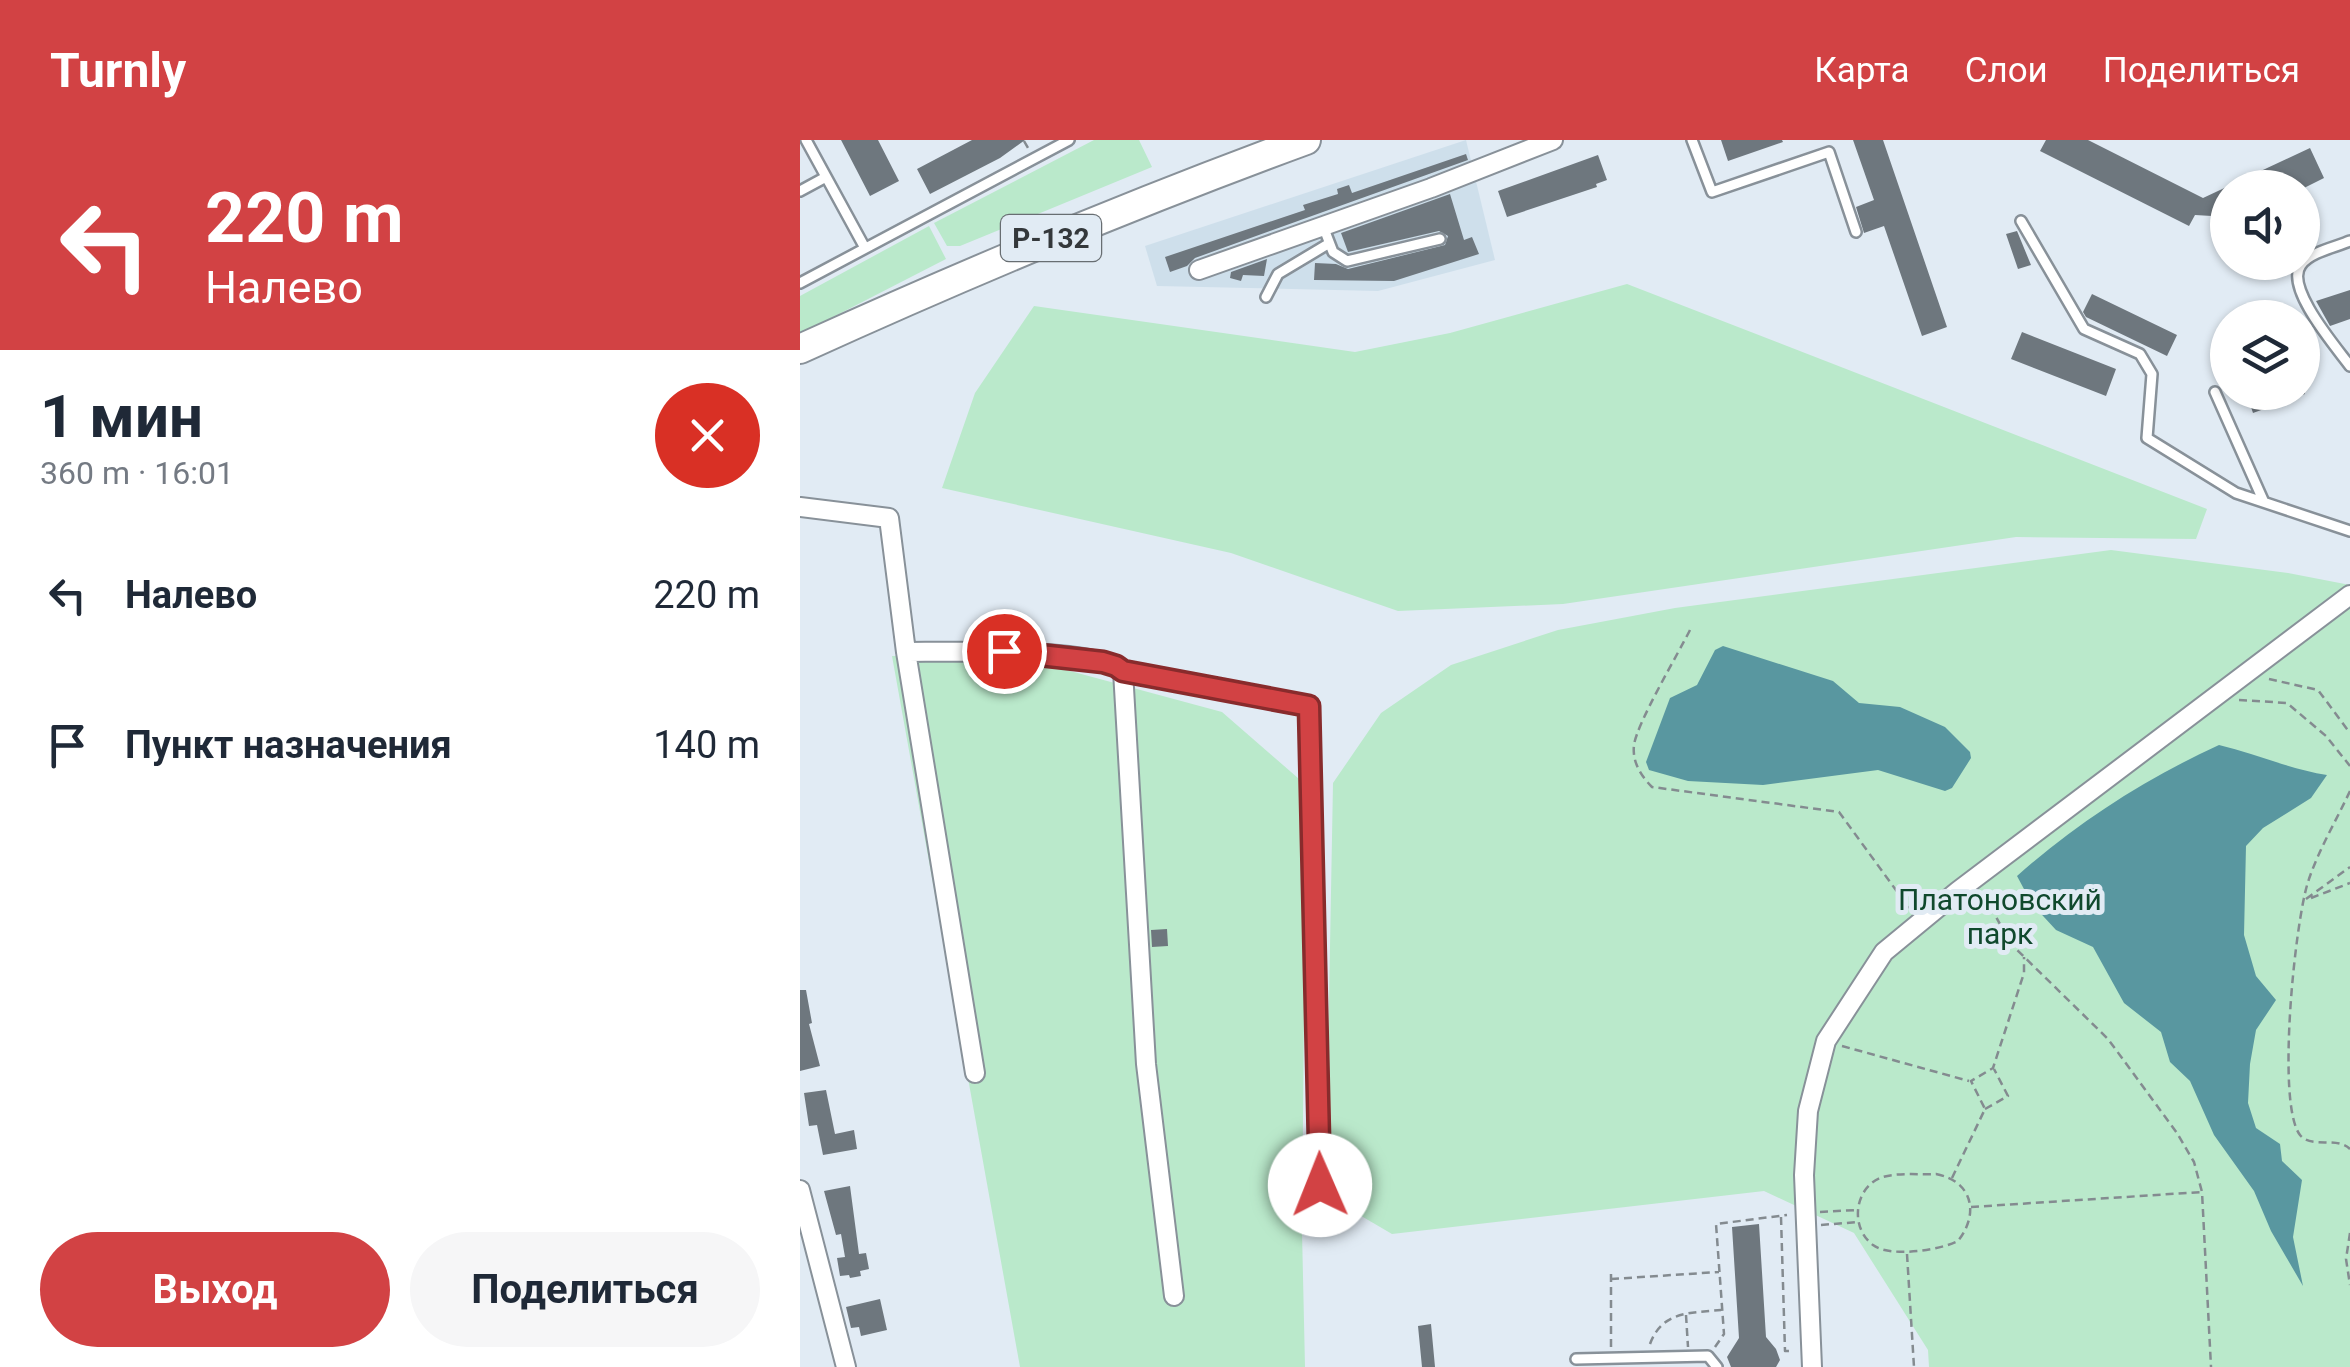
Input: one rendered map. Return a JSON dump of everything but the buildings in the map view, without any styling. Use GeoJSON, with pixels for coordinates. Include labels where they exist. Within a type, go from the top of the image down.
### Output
{"type":"FeatureCollection","features":[{"type":"Feature","properties":{"kind":"main road","name":"Р-132"},"geometry":{"type":"LineString","coordinates":[[800,349],[955,278],[1125,207],[1306,140]]}},
{"type":"Feature","properties":{"kind":"street"},"geometry":{"type":"LineString","coordinates":[[1199,270],[1325,235],[1552,140]]}},
{"type":"Feature","properties":{"kind":"street"},"geometry":{"type":"LineString","coordinates":[[800,507],[889,518],[906,652],[975,1073]]}},
{"type":"Feature","properties":{"kind":"street"},"geometry":{"type":"LineString","coordinates":[[1812,1367],[1804,1174],[1808,1111],[1826,1041],[1884,952],[2233,691],[2350,595]]}},
{"type":"Feature","properties":{"kind":"street"},"geometry":{"type":"LineString","coordinates":[[906,652],[1004,651],[1103,662],[1123,671],[1309,706],[1320,1185]]}},
{"type":"Feature","properties":{"kind":"street"},"geometry":{"type":"LineString","coordinates":[[1123,671],[1146,1064],[1174,1296]]}},
{"type":"Feature","properties":{"kind":"street"},"geometry":{"type":"LineString","coordinates":[[800,1190],[846,1367]]}},
{"type":"Feature","properties":{"kind":"lane"},"geometry":{"type":"LineString","coordinates":[[800,283],[1069,140]]}},
{"type":"Feature","properties":{"kind":"lane"},"geometry":{"type":"LineString","coordinates":[[1692,140],[1712,192],[1829,152],[1856,232]]}},
{"type":"Feature","properties":{"kind":"lane"},"geometry":{"type":"LineString","coordinates":[[804,143],[865,248]]}},
{"type":"Feature","properties":{"kind":"lane"},"geometry":{"type":"LineString","coordinates":[[800,191],[826,177]]}},
{"type":"Feature","properties":{"kind":"lane"},"geometry":{"type":"LineString","coordinates":[[2021,221],[2084,329],[2140,354],[2152,374],[2148,438],[2236,493],[2350,531]]}},
{"type":"Feature","properties":{"kind":"lane"},"geometry":{"type":"LineString","coordinates":[[1266,297],[1278,274],[1325,235],[1339,258],[1354,261],[1440,240]]}},
{"type":"Feature","properties":{"kind":"lane"},"geometry":{"type":"LineString","coordinates":[[2350,241],[2308,258],[2296,276],[2312,313],[2350,366]]}},
{"type":"Feature","properties":{"kind":"lane"},"geometry":{"type":"LineString","coordinates":[[2224,410],[2263,500]]}},
{"type":"Feature","properties":{"kind":"lane"},"geometry":{"type":"LineString","coordinates":[[1576,1359],[1708,1356],[1717,1367]]}},
{"type":"Feature","properties":{"kind":"path"},"geometry":{"type":"LineString","coordinates":[[1690,630],[1635,741],[1636,764],[1642,778],[1652,787],[1839,812],[1920,923]]}},
{"type":"Feature","properties":{"kind":"path"},"geometry":{"type":"LineString","coordinates":[[2262,677],[2318,690],[2350,733]]}},
{"type":"Feature","properties":{"kind":"path"},"geometry":{"type":"LineString","coordinates":[[2233,691],[2287,703],[2326,736],[2350,766]]}},
{"type":"Feature","properties":{"kind":"path"},"geometry":{"type":"LineString","coordinates":[[2350,791],[2307,884],[2286,1030],[2292,1111],[2298,1134],[2306,1140],[2344,1143],[2350,1149]]}},
{"type":"Feature","properties":{"kind":"path"},"geometry":{"type":"LineString","coordinates":[[2304,900],[2350,866]]}},
{"type":"Feature","properties":{"kind":"path"},"geometry":{"type":"LineString","coordinates":[[2304,900],[2350,883]]}},
{"type":"Feature","properties":{"kind":"path"},"geometry":{"type":"LineString","coordinates":[[1980,887],[2012,944],[2108,1039],[2194,1162],[2202,1192],[2211,1367]]}},
{"type":"Feature","properties":{"kind":"path"},"geometry":{"type":"LineString","coordinates":[[1836,1045],[1971,1081],[1994,1068],[2024,973],[2024,955]]}},
{"type":"Feature","properties":{"kind":"path"},"geometry":{"type":"LineString","coordinates":[[1952,1178],[1985,1109],[2008,1096],[1994,1068]]}},
{"type":"Feature","properties":{"kind":"path"},"geometry":{"type":"LineString","coordinates":[[1971,1081],[1985,1109]]}},
{"type":"Feature","properties":{"kind":"path"},"geometry":{"type":"LineString","coordinates":[[1936,1174],[1952,1178],[1964,1188],[1970,1207],[1968,1226],[1958,1241],[1906,1251],[1874,1245],[1864,1235],[1858,1210],[1862,1195],[1882,1178],[1936,1174]]}},
{"type":"Feature","properties":{"kind":"path"},"geometry":{"type":"LineString","coordinates":[[1970,1207],[2202,1192]]}},
{"type":"Feature","properties":{"kind":"path"},"geometry":{"type":"LineString","coordinates":[[1815,1212],[1858,1210]]}},
{"type":"Feature","properties":{"kind":"path"},"geometry":{"type":"LineString","coordinates":[[1708,1356],[1724,1334],[1716,1224],[1795,1214]]}},
{"type":"Feature","properties":{"kind":"path"},"geometry":{"type":"LineString","coordinates":[[1780,1216],[1785,1351],[1798,1350]]}},
{"type":"Feature","properties":{"kind":"path"},"geometry":{"type":"LineString","coordinates":[[1815,1226],[1859,1222]]}},
{"type":"Feature","properties":{"kind":"path"},"geometry":{"type":"LineString","coordinates":[[2350,1234],[2346,1260],[2350,1285]]}},
{"type":"Feature","properties":{"kind":"path"},"geometry":{"type":"LineString","coordinates":[[1906,1251],[1914,1367]]}},
{"type":"Feature","properties":{"kind":"path"},"geometry":{"type":"LineString","coordinates":[[1611,1271],[1611,1358]]}},
{"type":"Feature","properties":{"kind":"path"},"geometry":{"type":"LineString","coordinates":[[1611,1279],[1719,1272]]}},
{"type":"Feature","properties":{"kind":"path"},"geometry":{"type":"LineString","coordinates":[[1783,1300],[1797,1300]]}},
{"type":"Feature","properties":{"kind":"path"},"geometry":{"type":"LineString","coordinates":[[1649,1358],[1650,1341],[1660,1324],[1678,1314],[1722,1310]]}},
{"type":"Feature","properties":{"kind":"path"},"geometry":{"type":"LineString","coordinates":[[1686,1313],[1688,1357]]}},
{"type":"Feature","properties":{"kind":"shaded area"},"geometry":{"type":"Polygon","coordinates":[[[1466,140],[1495,260],[1378,291],[1157,286],[1145,246],[1466,140]]]}},
{"type":"Feature","properties":{"kind":"green space"},"geometry":{"type":"Polygon","coordinates":[[[1094,140],[1139,140],[1152,167],[960,246],[947,246],[934,223],[1094,140]]]}},
{"type":"Feature","properties":{"kind":"green space"},"geometry":{"type":"Polygon","coordinates":[[[929,226],[946,259],[800,334],[800,296],[929,226]]]}},
{"type":"Feature","properties":{"kind":"green space"},"geometry":{"type":"Polygon","coordinates":[[[1627,284],[2207,509],[2196,539],[2016,537],[1563,604],[1398,611],[1231,553],[942,488],[975,393],[1034,306],[1355,352],[1450,333],[1627,284]]]}},
{"type":"Feature","properties":{"kind":"green space","name":"Платоновский парк"},"geometry":{"type":"Polygon","coordinates":[[[2111,550],[2350,585],[2350,1367],[1929,1367],[1928,1350],[1854,1233],[1764,1191],[1392,1234],[1351,1210],[1326,1165],[1333,783],[1381,713],[1451,665],[1558,630],[1675,608],[2111,550]]]}},
{"type":"Feature","properties":{"kind":"green space"},"geometry":{"type":"Polygon","coordinates":[[[892,656],[1022,658],[1222,712],[1306,785],[1302,1231],[1305,1367],[1020,1367],[892,656]]]}},
{"type":"Feature","properties":{"kind":"water"},"geometry":{"type":"Polygon","coordinates":[[[1723,646],[1833,681],[1859,703],[1900,707],[1945,727],[1970,752],[1971,758],[1952,788],[1945,791],[1878,770],[1763,785],[1688,781],[1649,770],[1646,762],[1670,698],[1697,685],[1715,650],[1723,646]]]}},
{"type":"Feature","properties":{"kind":"water"},"geometry":{"type":"Polygon","coordinates":[[[2219,745],[2327,775],[2311,798],[2263,828],[2246,846],[2244,935],[2256,976],[2276,1000],[2256,1030],[2248,1103],[2256,1128],[2280,1144],[2282,1161],[2302,1180],[2293,1237],[2303,1286],[2271,1231],[2254,1191],[2214,1135],[2190,1081],[2170,1062],[2161,1032],[2124,1003],[2093,947],[2056,930],[2032,904],[2017,876],[2113,803],[2219,745]]]}},
{"type":"Feature","properties":{"kind":"route"},"geometry":{"type":"LineString","coordinates":[[1004,651],[1103,662],[1123,671],[1309,706],[1320,1185]]}}]}
